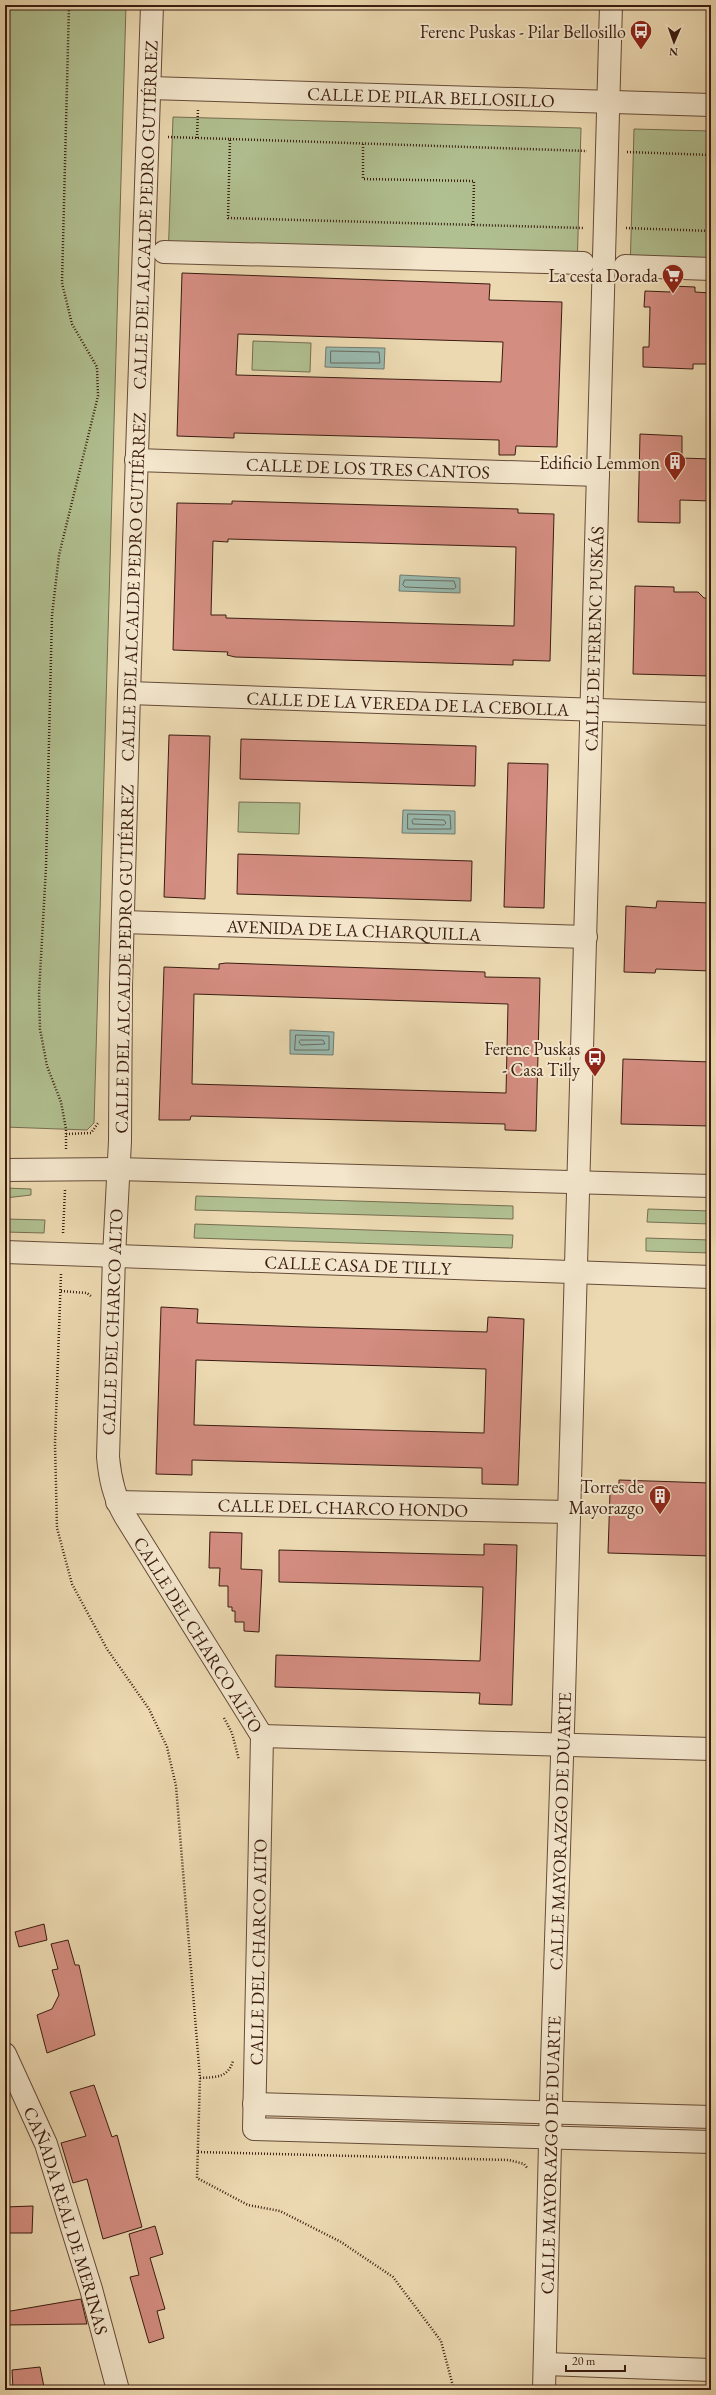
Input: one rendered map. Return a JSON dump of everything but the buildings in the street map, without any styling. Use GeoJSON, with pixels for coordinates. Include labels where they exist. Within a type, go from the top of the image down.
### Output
{"type":"FeatureCollection","features":[{"type":"Feature","properties":{"kind":"street","name":"CALLE DEL ALCALDE PEDRO GUTIÉRREZ"},"geometry":{"type":"LineString","coordinates":[[118,1169],[120,1141],[123,922],[129,693],[152,5]]}},
{"type":"Feature","properties":{"kind":"street","name":"CALLE DE FERENC PUSKÁS"},"geometry":{"type":"LineString","coordinates":[[576,1272],[593,710],[611,5]]}},
{"type":"Feature","properties":{"kind":"street","name":"CALLE DE PILAR BELLOSILLO"},"geometry":{"type":"LineString","coordinates":[[150,88],[711,105]]}},
{"type":"Feature","properties":{"kind":"street"},"geometry":{"type":"LineString","coordinates":[[164,252],[583,263]]}},
{"type":"Feature","properties":{"kind":"street"},"geometry":{"type":"LineString","coordinates":[[625,266],[711,269]]}},
{"type":"Feature","properties":{"kind":"street","name":"CALLE DE LOS TRES CANTOS"},"geometry":{"type":"LineString","coordinates":[[136,460],[598,475]]}},
{"type":"Feature","properties":{"kind":"street","name":"CALLE DE LA VEREDA DE LA CEBOLLA"},"geometry":{"type":"LineString","coordinates":[[129,693],[711,714]]}},
{"type":"Feature","properties":{"kind":"street","name":"AVENIDA DE LA CHARQUILLA"},"geometry":{"type":"LineString","coordinates":[[123,922],[586,937]]}},
{"type":"Feature","properties":{"kind":"street"},"geometry":{"type":"LineString","coordinates":[[5,1170],[65,1171],[118,1169],[579,1181],[711,1186]]}},
{"type":"Feature","properties":{"kind":"street","name":"CALLE DEL CHARCO ALTO"},"geometry":{"type":"LineString","coordinates":[[118,1169],[108,1457],[112,1485],[117,1502],[262,1736],[254,2129],[551,2137]]}},
{"type":"Feature","properties":{"kind":"street","name":"CALLE CASA DE TILLY"},"geometry":{"type":"LineString","coordinates":[[5,1252],[711,1277]]}},
{"type":"Feature","properties":{"kind":"street","name":"CALLE MAYORAZGO DE DUARTE"},"geometry":{"type":"LineString","coordinates":[[544,2390],[576,1272]]}},
{"type":"Feature","properties":{"kind":"street","name":"CALLE DEL CHARCO HONDO"},"geometry":{"type":"LineString","coordinates":[[117,1502],[569,1512]]}},
{"type":"Feature","properties":{"kind":"street"},"geometry":{"type":"LineString","coordinates":[[262,1736],[711,1749]]}},
{"type":"Feature","properties":{"kind":"street","name":"CAÑADA REAL DE MERINAS"},"geometry":{"type":"LineString","coordinates":[[5,2054],[46,2144],[91,2289],[118,2390]]}},
{"type":"Feature","properties":{"kind":"street"},"geometry":{"type":"LineString","coordinates":[[254,2104],[711,2117]]}},
{"type":"Feature","properties":{"kind":"street"},"geometry":{"type":"LineString","coordinates":[[551,2137],[711,2142]]}},
{"type":"Feature","properties":{"kind":"street"},"geometry":{"type":"LineString","coordinates":[[545,2364],[711,2370]]}},
{"type":"Feature","properties":{"kind":"path"},"geometry":{"type":"LineString","coordinates":[[69,5],[62,283],[72,324],[97,368],[98,396],[59,555],[52,615],[46,859],[39,993],[40,1029],[46,1058],[61,1102],[66,1134],[55,1443],[57,1528],[72,1584],[107,1649],[149,1709],[167,1747],[176,1786],[200,2078],[197,2178],[248,2205],[280,2211],[341,2242],[392,2277],[441,2341],[454,2390]]}},
{"type":"Feature","properties":{"kind":"path"},"geometry":{"type":"LineString","coordinates":[[197,138],[198,105]]}},
{"type":"Feature","properties":{"kind":"path"},"geometry":{"type":"LineString","coordinates":[[163,137],[591,151]]}},
{"type":"Feature","properties":{"kind":"path"},"geometry":{"type":"LineString","coordinates":[[230,140],[228,218],[584,228]]}},
{"type":"Feature","properties":{"kind":"path"},"geometry":{"type":"LineString","coordinates":[[363,144],[363,179],[474,181],[473,225]]}},
{"type":"Feature","properties":{"kind":"path"},"geometry":{"type":"LineString","coordinates":[[623,152],[711,155]]}},
{"type":"Feature","properties":{"kind":"path"},"geometry":{"type":"LineString","coordinates":[[626,228],[711,231]]}},
{"type":"Feature","properties":{"kind":"path"},"geometry":{"type":"LineString","coordinates":[[60,1291],[87,1293],[92,1296],[93,1302]]}},
{"type":"Feature","properties":{"kind":"path"},"geometry":{"type":"LineString","coordinates":[[221,1713],[232,1733],[241,1766]]}},
{"type":"Feature","properties":{"kind":"path"},"geometry":{"type":"LineString","coordinates":[[200,2078],[221,2076],[229,2070],[234,2059]]}},
{"type":"Feature","properties":{"kind":"path"},"geometry":{"type":"LineString","coordinates":[[198,2152],[509,2160],[524,2164],[531,2174]]}},
{"type":"Feature","properties":{"kind":"green space"},"geometry":{"type":"Polygon","coordinates":[[[5,5],[126,5],[94,1123],[87,1130],[5,1127],[5,5]]]}},
{"type":"Feature","properties":{"kind":"green space"},"geometry":{"type":"Polygon","coordinates":[[[173,117],[581,128],[577,271],[168,260],[173,117]]]}},
{"type":"Feature","properties":{"kind":"green space"},"geometry":{"type":"Polygon","coordinates":[[[634,129],[711,131],[711,276],[630,273],[634,129]]]}},
{"type":"Feature","properties":{"kind":"green space"},"geometry":{"type":"Polygon","coordinates":[[[253,341],[311,343],[310,372],[252,370],[253,341]]]}},
{"type":"Feature","properties":{"kind":"green space"},"geometry":{"type":"Polygon","coordinates":[[[239,802],[300,803],[299,834],[238,832],[239,802]]]}},
{"type":"Feature","properties":{"kind":"green space"},"geometry":{"type":"Polygon","coordinates":[[[5,1188],[31,1189],[31,1195],[5,1198],[5,1188]]]}},
{"type":"Feature","properties":{"kind":"green space"},"geometry":{"type":"Polygon","coordinates":[[[196,1196],[513,1206],[513,1219],[195,1210],[196,1196]]]}},
{"type":"Feature","properties":{"kind":"green space"},"geometry":{"type":"Polygon","coordinates":[[[648,1209],[711,1211],[711,1224],[647,1222],[648,1209]]]}},
{"type":"Feature","properties":{"kind":"green space"},"geometry":{"type":"Polygon","coordinates":[[[5,1219],[45,1220],[44,1233],[5,1232],[5,1219]]]}},
{"type":"Feature","properties":{"kind":"green space"},"geometry":{"type":"Polygon","coordinates":[[[195,1224],[513,1235],[512,1248],[194,1238],[195,1224]]]}},
{"type":"Feature","properties":{"kind":"green space"},"geometry":{"type":"Polygon","coordinates":[[[646,1238],[711,1240],[711,1253],[646,1251],[646,1238]]]}},
{"type":"Feature","properties":{"kind":"water"},"geometry":{"type":"Polygon","coordinates":[[[326,347],[385,348],[384,369],[325,367],[326,347]]]}},
{"type":"Feature","properties":{"kind":"water"},"geometry":{"type":"Polygon","coordinates":[[[400,575],[460,578],[460,593],[399,591],[400,575]]]}},
{"type":"Feature","properties":{"kind":"water"},"geometry":{"type":"Polygon","coordinates":[[[403,810],[455,811],[455,834],[402,833],[403,810]]]}},
{"type":"Feature","properties":{"kind":"water"},"geometry":{"type":"Polygon","coordinates":[[[290,1030],[334,1032],[333,1055],[290,1054],[290,1030]]]}},
{"type":"Feature","properties":{"kind":"place","name":"Ferenc Puskas - Pilar Bellosillo"},"geometry":{"type":"Point","coordinates":[641,50]}},
{"type":"Feature","properties":{"kind":"place","name":"La cesta Dorada"},"geometry":{"type":"Point","coordinates":[673,294]}},
{"type":"Feature","properties":{"kind":"place","name":"Edificio Lemmon"},"geometry":{"type":"Point","coordinates":[675,482]}},
{"type":"Feature","properties":{"kind":"place","name":"Ferenc Puskas - Casa Tilly"},"geometry":{"type":"Point","coordinates":[595,1078]}},
{"type":"Feature","properties":{"kind":"place","name":"Torres de Mayorazgo"},"geometry":{"type":"Point","coordinates":[660,1516]}}]}
